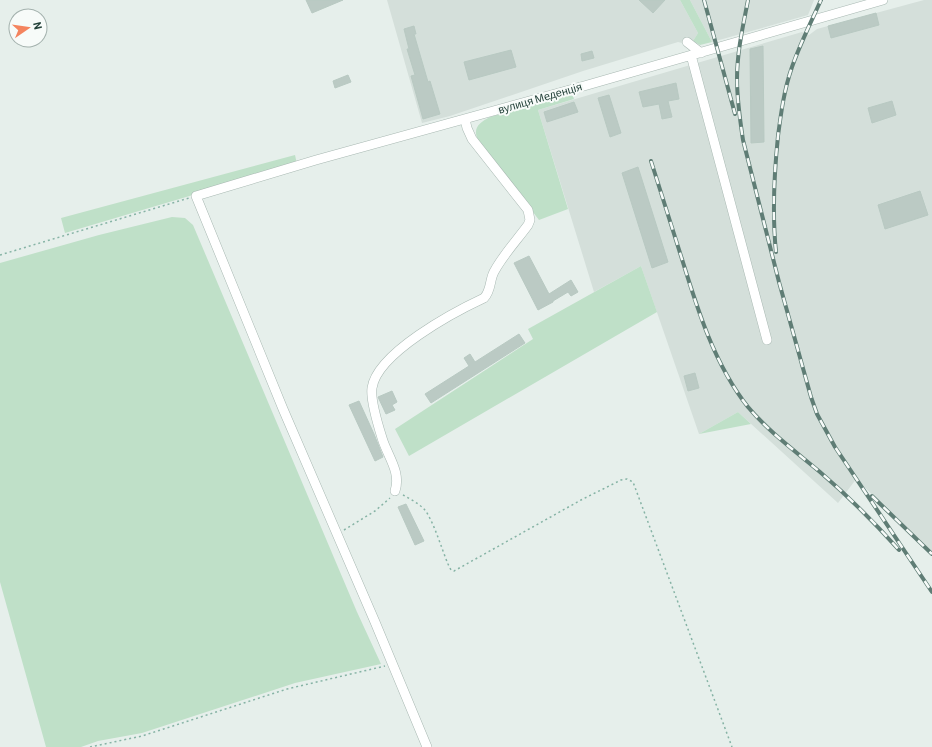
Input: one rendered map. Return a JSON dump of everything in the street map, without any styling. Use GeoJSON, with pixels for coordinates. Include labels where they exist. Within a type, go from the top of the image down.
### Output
{"type":"FeatureCollection","features":[{"type":"Feature","properties":{"kind":"street","name":"вулиця Меденція"},"geometry":{"type":"LineString","coordinates":[[196,196],[316,160],[701,53],[883,0]]}},
{"type":"Feature","properties":{"kind":"street"},"geometry":{"type":"LineString","coordinates":[[688,42],[701,53]]}},
{"type":"Feature","properties":{"kind":"street"},"geometry":{"type":"LineString","coordinates":[[691,55],[767,340]]}},
{"type":"Feature","properties":{"kind":"street"},"geometry":{"type":"LineString","coordinates":[[395,491],[397,477],[383,439],[372,397],[372,387],[375,378],[379,370],[389,358],[404,345],[456,312],[487,295],[495,269],[528,225],[530,220],[528,210],[472,139],[465,119]]}},
{"type":"Feature","properties":{"kind":"street"},"geometry":{"type":"LineString","coordinates":[[196,196],[283,409],[338,534],[427,747]]}},
{"type":"Feature","properties":{"kind":"path"},"geometry":{"type":"LineString","coordinates":[[0,255],[196,196]]}},
{"type":"Feature","properties":{"kind":"path"},"geometry":{"type":"LineString","coordinates":[[338,534],[375,511],[395,491],[417,503],[424,509],[430,519],[448,564],[451,570],[454,571],[614,483],[627,479],[633,482],[732,747]]}},
{"type":"Feature","properties":{"kind":"path"},"geometry":{"type":"LineString","coordinates":[[90,747],[142,736],[286,689],[393,664]]}},
{"type":"Feature","properties":{"kind":"shaded area"},"geometry":{"type":"Polygon","coordinates":[[[387,0],[680,0],[698,33],[693,41],[682,43],[678,42],[583,71],[450,116],[422,123],[387,0]]]}},
{"type":"Feature","properties":{"kind":"shaded area"},"geometry":{"type":"Polygon","coordinates":[[[690,0],[814,0],[808,15],[712,42],[690,0]]]}},
{"type":"Feature","properties":{"kind":"shaded area"},"geometry":{"type":"Polygon","coordinates":[[[924,0],[932,0],[932,552],[860,483],[857,478],[838,503],[738,412],[699,434],[641,266],[594,292],[538,110],[802,32],[809,35],[817,29],[924,0]]]}},
{"type":"Feature","properties":{"kind":"green space"},"geometry":{"type":"Polygon","coordinates":[[[680,0],[690,0],[712,42],[700,45],[693,41],[698,33],[680,0]]]}},
{"type":"Feature","properties":{"kind":"green space"},"geometry":{"type":"Polygon","coordinates":[[[568,95],[573,96],[574,99],[538,110],[568,209],[539,220],[478,140],[476,132],[480,123],[490,117],[568,95]]]}},
{"type":"Feature","properties":{"kind":"green space"},"geometry":{"type":"Polygon","coordinates":[[[295,155],[297,164],[65,233],[61,218],[295,155]]]}},
{"type":"Feature","properties":{"kind":"green space"},"geometry":{"type":"Polygon","coordinates":[[[172,217],[185,218],[193,225],[357,612],[381,664],[295,683],[142,733],[98,741],[81,747],[46,747],[0,582],[0,263],[99,235],[172,217]]]}},
{"type":"Feature","properties":{"kind":"green space"},"geometry":{"type":"Polygon","coordinates":[[[641,266],[657,312],[409,456],[395,429],[533,339],[528,329],[641,266]]]}},
{"type":"Feature","properties":{"kind":"green space"},"geometry":{"type":"Polygon","coordinates":[[[738,412],[751,424],[699,434],[738,412]]]}},
{"type":"Feature","properties":{"kind":"building"},"geometry":{"type":"Polygon","coordinates":[[[306,0],[343,0],[312,13],[306,0]]]}},
{"type":"Feature","properties":{"kind":"building"},"geometry":{"type":"Polygon","coordinates":[[[639,0],[665,0],[653,13],[639,0]]]}},
{"type":"Feature","properties":{"kind":"building"},"geometry":{"type":"Polygon","coordinates":[[[876,13],[879,25],[831,38],[828,26],[876,13]]]}},
{"type":"Feature","properties":{"kind":"building"},"geometry":{"type":"Polygon","coordinates":[[[414,26],[416,34],[414,34],[428,82],[430,81],[440,114],[423,119],[411,76],[415,75],[407,49],[409,49],[404,29],[414,26]]]}},
{"type":"Feature","properties":{"kind":"building"},"geometry":{"type":"Polygon","coordinates":[[[763,46],[764,142],[751,143],[750,49],[763,46]]]}},
{"type":"Feature","properties":{"kind":"building"},"geometry":{"type":"Polygon","coordinates":[[[511,50],[516,67],[469,80],[464,62],[511,50]]]}},
{"type":"Feature","properties":{"kind":"building"},"geometry":{"type":"Polygon","coordinates":[[[592,51],[594,58],[582,61],[581,54],[592,51]]]}},
{"type":"Feature","properties":{"kind":"building"},"geometry":{"type":"Polygon","coordinates":[[[348,75],[351,82],[335,88],[333,81],[348,75]]]}},
{"type":"Feature","properties":{"kind":"building"},"geometry":{"type":"Polygon","coordinates":[[[676,83],[679,99],[668,101],[672,117],[662,119],[659,104],[643,107],[639,92],[676,83]]]}},
{"type":"Feature","properties":{"kind":"building"},"geometry":{"type":"Polygon","coordinates":[[[609,95],[621,133],[610,137],[598,98],[609,95]]]}},
{"type":"Feature","properties":{"kind":"building"},"geometry":{"type":"Polygon","coordinates":[[[892,101],[896,115],[872,123],[868,108],[892,101]]]}},
{"type":"Feature","properties":{"kind":"building"},"geometry":{"type":"Polygon","coordinates":[[[574,102],[578,112],[547,122],[544,112],[574,102]]]}},
{"type":"Feature","properties":{"kind":"building"},"geometry":{"type":"Polygon","coordinates":[[[638,167],[668,262],[652,268],[622,173],[638,167]]]}},
{"type":"Feature","properties":{"kind":"building"},"geometry":{"type":"Polygon","coordinates":[[[920,191],[928,215],[885,229],[878,205],[920,191]]]}},
{"type":"Feature","properties":{"kind":"building"},"geometry":{"type":"Polygon","coordinates":[[[529,256],[549,294],[571,280],[578,292],[571,296],[568,292],[538,310],[514,263],[529,256]]]}},
{"type":"Feature","properties":{"kind":"building"},"geometry":{"type":"Polygon","coordinates":[[[519,334],[525,343],[431,403],[425,394],[469,366],[464,358],[470,354],[475,362],[519,334]]]}},
{"type":"Feature","properties":{"kind":"building"},"geometry":{"type":"Polygon","coordinates":[[[695,373],[699,388],[688,391],[684,376],[695,373]]]}},
{"type":"Feature","properties":{"kind":"building"},"geometry":{"type":"Polygon","coordinates":[[[392,391],[397,402],[392,405],[395,410],[386,414],[378,397],[392,391]]]}},
{"type":"Feature","properties":{"kind":"building"},"geometry":{"type":"Polygon","coordinates":[[[359,401],[383,457],[375,461],[349,405],[359,401]]]}},
{"type":"Feature","properties":{"kind":"building"},"geometry":{"type":"Polygon","coordinates":[[[406,504],[424,541],[415,545],[398,507],[406,504]]]}},
{"type":"Feature","properties":{"kind":"railway"},"geometry":{"type":"LineString","coordinates":[[704,0],[735,114]]}},
{"type":"Feature","properties":{"kind":"railway"},"geometry":{"type":"LineString","coordinates":[[748,0],[737,69],[738,102],[743,140],[779,282],[811,397],[817,414],[835,447],[932,592]]}},
{"type":"Feature","properties":{"kind":"railway"},"geometry":{"type":"LineString","coordinates":[[776,252],[774,223],[775,180],[778,136],[783,102],[795,58],[821,0]]}},
{"type":"Feature","properties":{"kind":"railway"},"geometry":{"type":"LineString","coordinates":[[651,161],[700,315],[725,373],[748,407],[756,416],[782,441],[841,490],[899,550]]}},
{"type":"Feature","properties":{"kind":"railway"},"geometry":{"type":"LineString","coordinates":[[872,496],[932,554]]}}]}
